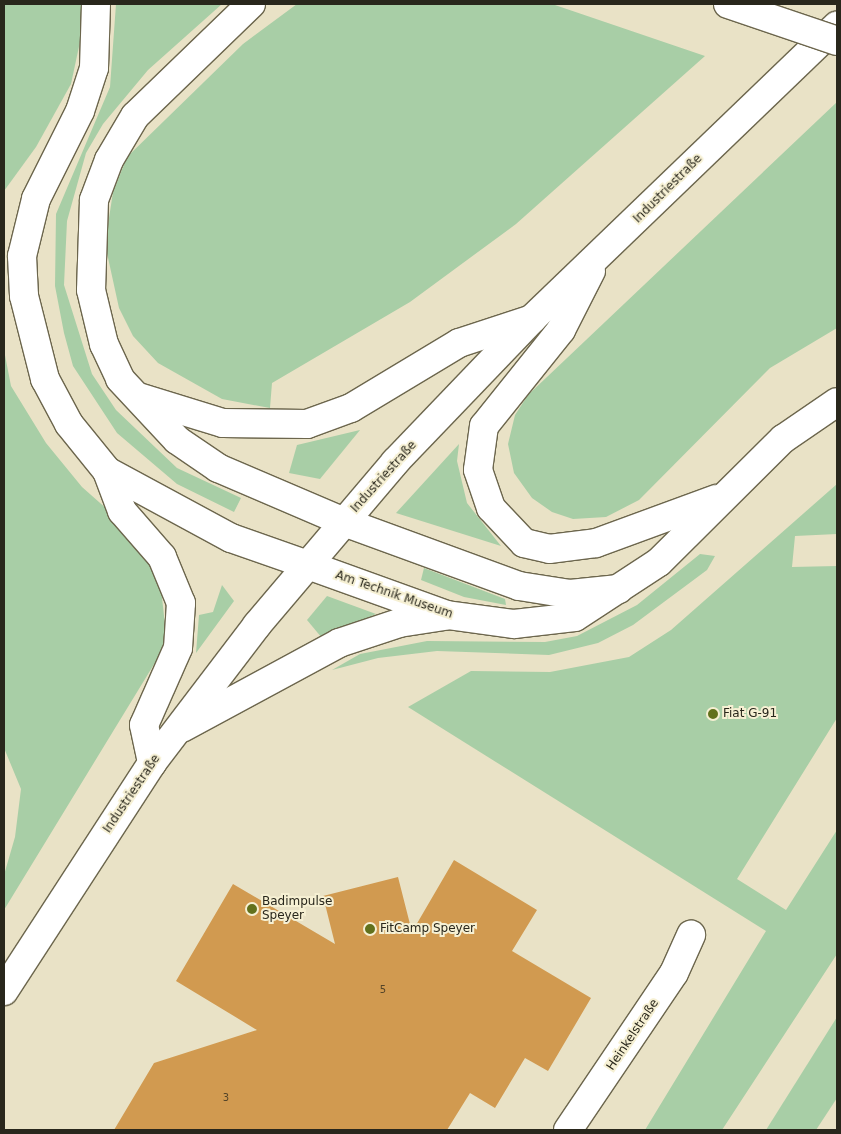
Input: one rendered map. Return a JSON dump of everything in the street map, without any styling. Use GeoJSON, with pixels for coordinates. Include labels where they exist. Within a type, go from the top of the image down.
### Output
{"type":"FeatureCollection","features":[{"type":"Feature","properties":{"kind":"street"},"geometry":{"type":"LineString","coordinates":[[96,4],[94,68],[80,111],[36,199],[22,256],[24,296],[45,379],[69,424],[106,471],[122,511],[162,557],[180,603],[178,648],[144,725],[152,764]]}},
{"type":"Feature","properties":{"kind":"street"},"geometry":{"type":"LineString","coordinates":[[251,4],[135,116],[109,160],[94,200],[91,290],[104,344],[132,394],[177,440],[218,468],[344,522],[519,586],[570,594],[623,588]]}},
{"type":"Feature","properties":{"kind":"street"},"geometry":{"type":"LineString","coordinates":[[728,4],[837,41]]}},
{"type":"Feature","properties":{"kind":"street","name":"Industriestraße"},"geometry":{"type":"LineString","coordinates":[[4,991],[152,764],[344,522],[532,319],[595,261],[837,26]]}},
{"type":"Feature","properties":{"kind":"street"},"geometry":{"type":"LineString","coordinates":[[595,261],[585,291],[561,330],[492,414],[479,438],[478,470],[491,508],[524,543],[549,549],[596,543],[729,494]]}},
{"type":"Feature","properties":{"kind":"street"},"geometry":{"type":"LineString","coordinates":[[132,394],[223,423],[307,424],[351,408],[459,343],[532,319]]}},
{"type":"Feature","properties":{"kind":"street","name":"Am Technik Museum"},"geometry":{"type":"LineString","coordinates":[[106,471],[231,538],[447,615],[514,624],[557,621],[595,608],[623,588],[676,546],[800,424],[837,402]]}},
{"type":"Feature","properties":{"kind":"street"},"geometry":{"type":"LineString","coordinates":[[177,731],[339,643],[399,623],[447,615]]}},
{"type":"Feature","properties":{"kind":"street","name":"Heinkelstraße"},"geometry":{"type":"LineString","coordinates":[[568,1130],[674,973],[691,935]]}},
{"type":"Feature","properties":{"kind":"green space"},"geometry":{"type":"Polygon","coordinates":[[[4,4],[81,4],[84,23],[71,84],[36,147],[4,191],[4,4]]]}},
{"type":"Feature","properties":{"kind":"green space"},"geometry":{"type":"Polygon","coordinates":[[[116,4],[222,4],[148,70],[103,124],[86,153],[67,221],[64,285],[92,374],[116,410],[177,468],[241,498],[234,512],[177,484],[117,433],[73,366],[64,333],[55,286],[56,214],[110,87],[116,4]]]}},
{"type":"Feature","properties":{"kind":"green space"},"geometry":{"type":"Polygon","coordinates":[[[297,4],[552,4],[705,56],[516,224],[410,302],[272,383],[270,408],[222,399],[158,363],[133,336],[119,308],[105,244],[113,192],[127,157],[243,44],[297,4]]]}},
{"type":"Feature","properties":{"kind":"green space"},"geometry":{"type":"Polygon","coordinates":[[[837,102],[837,328],[770,368],[639,500],[606,517],[573,519],[552,512],[532,498],[514,473],[508,444],[515,415],[528,395],[837,102]]]}},
{"type":"Feature","properties":{"kind":"green space"},"geometry":{"type":"Polygon","coordinates":[[[4,350],[11,386],[46,443],[82,487],[134,533],[159,570],[167,643],[4,910],[4,875],[15,837],[21,789],[4,748],[4,350]]]}},
{"type":"Feature","properties":{"kind":"green space"},"geometry":{"type":"Polygon","coordinates":[[[360,430],[320,479],[289,473],[297,445],[360,430]]]}},
{"type":"Feature","properties":{"kind":"green space"},"geometry":{"type":"Polygon","coordinates":[[[459,444],[457,461],[467,503],[501,546],[396,513],[459,444]]]}},
{"type":"Feature","properties":{"kind":"green space"},"geometry":{"type":"Polygon","coordinates":[[[837,484],[837,534],[795,536],[792,567],[837,566],[837,718],[737,879],[786,910],[837,830],[837,954],[722,1130],[645,1130],[766,931],[408,707],[471,671],[550,672],[629,657],[671,630],[837,484]]]}},
{"type":"Feature","properties":{"kind":"green space"},"geometry":{"type":"Polygon","coordinates":[[[700,554],[715,556],[707,570],[633,625],[598,643],[549,655],[437,651],[378,658],[332,670],[360,654],[427,641],[545,642],[577,636],[637,605],[700,554]]]}},
{"type":"Feature","properties":{"kind":"green space"},"geometry":{"type":"Polygon","coordinates":[[[424,568],[505,599],[506,605],[464,597],[421,580],[424,568]]]}},
{"type":"Feature","properties":{"kind":"green space"},"geometry":{"type":"Polygon","coordinates":[[[222,585],[234,601],[196,653],[199,615],[213,612],[222,585]]]}},
{"type":"Feature","properties":{"kind":"green space"},"geometry":{"type":"Polygon","coordinates":[[[327,596],[376,614],[322,638],[307,620],[327,596]]]}},
{"type":"Feature","properties":{"kind":"green space"},"geometry":{"type":"Polygon","coordinates":[[[837,1017],[837,1098],[816,1130],[766,1130],[837,1017]]]}},
{"type":"Feature","properties":{"kind":"building"},"geometry":{"type":"Polygon","coordinates":[[[454,860],[537,910],[512,951],[591,998],[548,1071],[525,1058],[495,1108],[470,1093],[447,1130],[114,1130],[154,1063],[257,1030],[176,981],[233,884],[335,944],[323,896],[398,877],[412,932],[454,860]]]}},
{"type":"Feature","properties":{"kind":"place","name":"Fiat G-91"},"geometry":{"type":"Point","coordinates":[713,714]}},
{"type":"Feature","properties":{"kind":"place","name":"Badimpulse Speyer"},"geometry":{"type":"Point","coordinates":[252,909]}},
{"type":"Feature","properties":{"kind":"place","name":"FitCamp Speyer"},"geometry":{"type":"Point","coordinates":[370,929]}}]}
